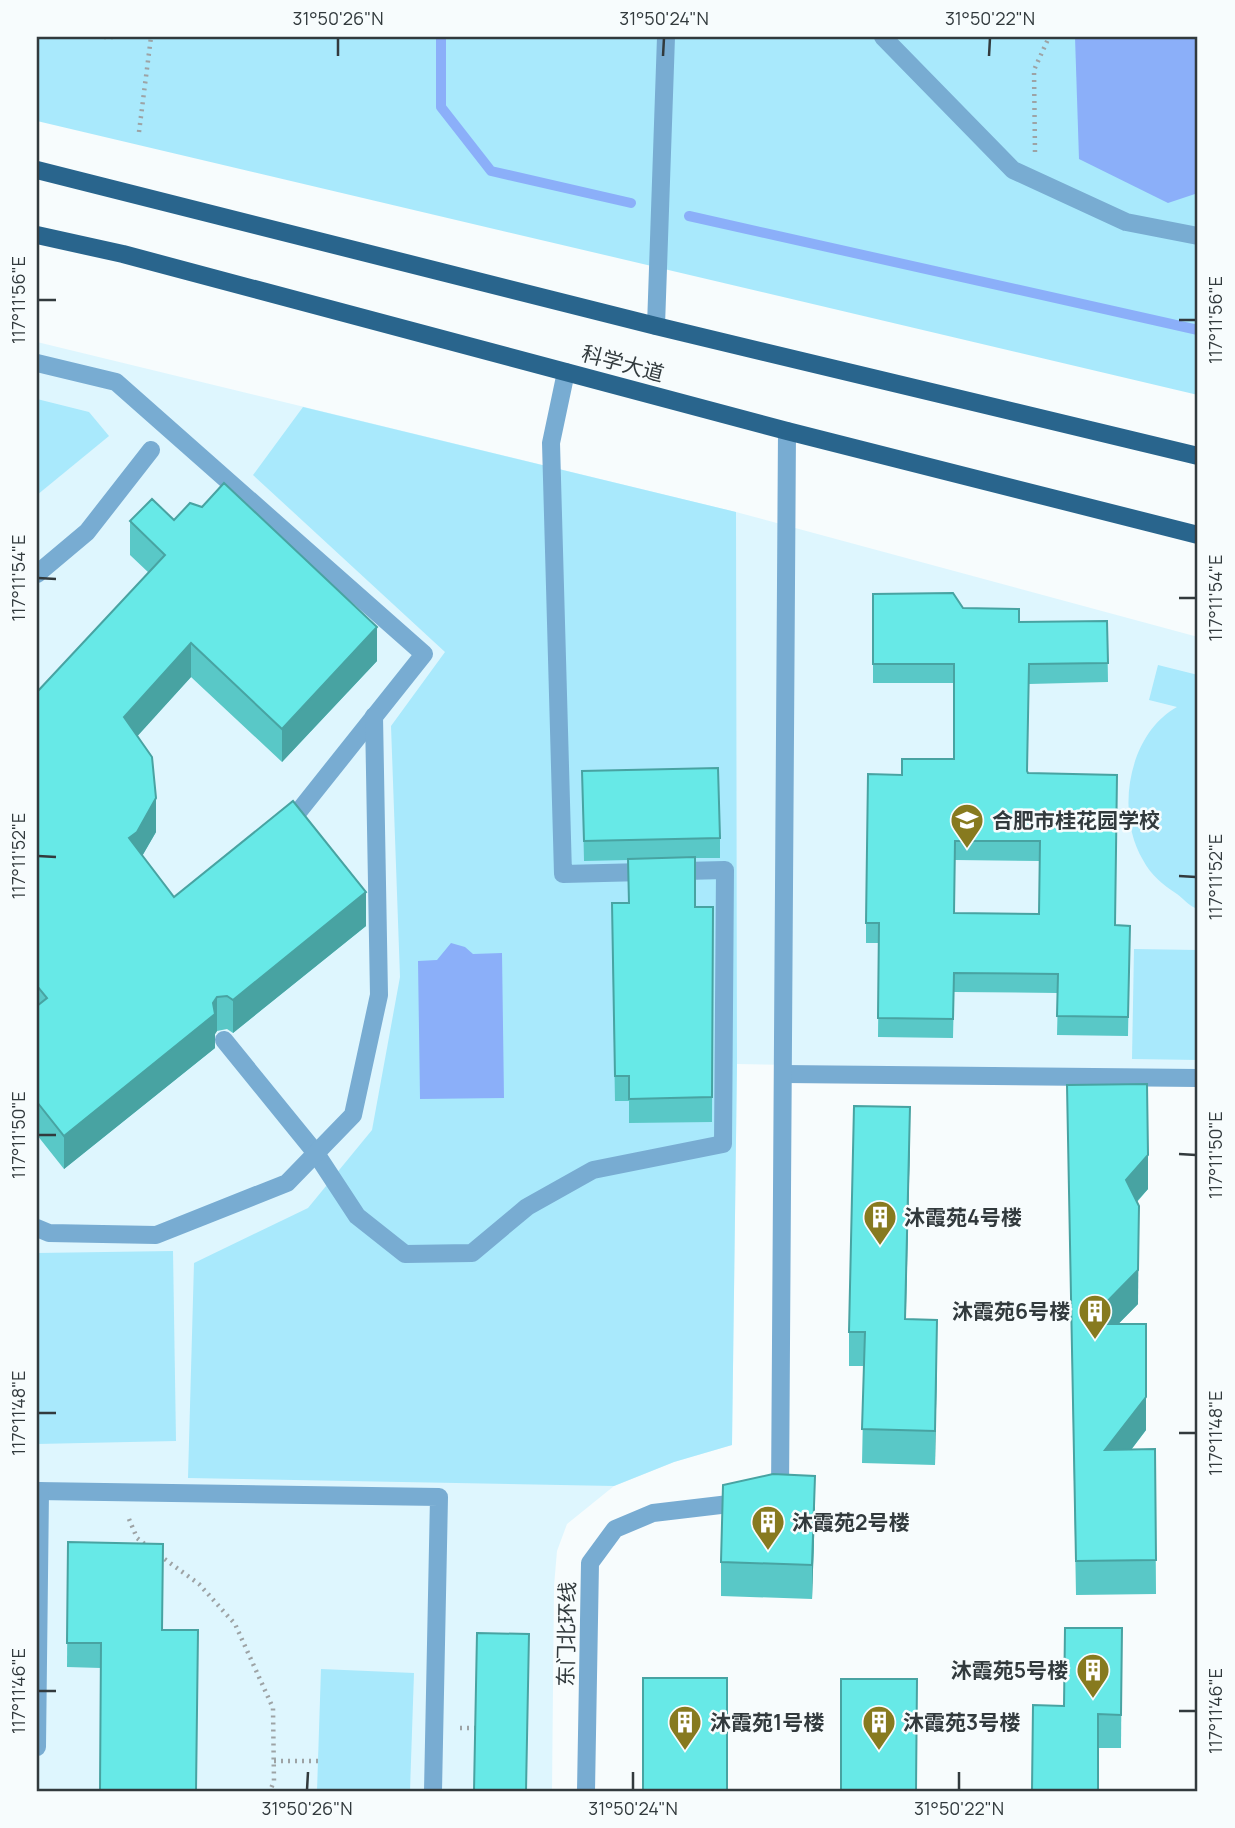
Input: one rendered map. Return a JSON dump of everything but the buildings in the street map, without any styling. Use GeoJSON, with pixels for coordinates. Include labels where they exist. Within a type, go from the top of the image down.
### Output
{"type":"FeatureCollection","features":[{"type":"Feature","properties":{"kind":"main road","name":"科学大道"},"geometry":{"type":"LineString","coordinates":[[37,170],[656,326],[1198,456]]}},
{"type":"Feature","properties":{"kind":"main road","name":"科学大道"},"geometry":{"type":"LineString","coordinates":[[37,235],[123,254],[787,431],[1198,535]]}},
{"type":"Feature","properties":{"kind":"street"},"geometry":{"type":"LineString","coordinates":[[656,326],[666,37]]}},
{"type":"Feature","properties":{"kind":"street"},"geometry":{"type":"LineString","coordinates":[[883,37],[1013,170],[1126,222],[1198,236]]}},
{"type":"Feature","properties":{"kind":"street"},"geometry":{"type":"LineString","coordinates":[[37,363],[116,382],[424,654],[299,811]]}},
{"type":"Feature","properties":{"kind":"street"},"geometry":{"type":"LineString","coordinates":[[225,1040],[315,1152],[357,1216],[405,1254],[472,1253],[527,1207],[593,1170],[723,1144],[725,870],[564,874],[551,443],[566,372]]}},
{"type":"Feature","properties":{"kind":"street"},"geometry":{"type":"LineString","coordinates":[[787,431],[785,1074],[1198,1078]]}},
{"type":"Feature","properties":{"kind":"street"},"geometry":{"type":"LineString","coordinates":[[37,574],[87,532],[152,450]]}},
{"type":"Feature","properties":{"kind":"street"},"geometry":{"type":"LineString","coordinates":[[37,1228],[49,1233],[156,1235],[287,1183],[353,1115],[379,995],[374,716]]}},
{"type":"Feature","properties":{"kind":"street","name":"东门北环线"},"geometry":{"type":"LineString","coordinates":[[586,1791],[590,1563],[615,1529],[653,1513],[724,1507],[780,1495],[785,1074]]}},
{"type":"Feature","properties":{"kind":"street"},"geometry":{"type":"LineString","coordinates":[[37,1747],[38,1491],[439,1497],[433,1791]]}},
{"type":"Feature","properties":{"kind":"path"},"geometry":{"type":"LineString","coordinates":[[104,37],[117,37]]}},
{"type":"Feature","properties":{"kind":"path"},"geometry":{"type":"LineString","coordinates":[[139,132],[151,37]]}},
{"type":"Feature","properties":{"kind":"path"},"geometry":{"type":"LineString","coordinates":[[1037,181],[1033,133],[1034,70],[1049,37]]}},
{"type":"Feature","properties":{"kind":"path"},"geometry":{"type":"LineString","coordinates":[[119,1492],[136,1538],[199,1584],[235,1624],[273,1707],[274,1781],[270,1791]]}},
{"type":"Feature","properties":{"kind":"path"},"geometry":{"type":"LineString","coordinates":[[274,1761],[318,1761]]}},
{"type":"Feature","properties":{"kind":"shaded area"},"geometry":{"type":"Polygon","coordinates":[[[37,37],[1198,37],[1198,395],[37,121],[37,37]]]}},
{"type":"Feature","properties":{"kind":"shaded area"},"geometry":{"type":"Polygon","coordinates":[[[37,342],[736,512],[1198,637],[1198,1071],[737,1064],[732,1445],[674,1462],[614,1486],[567,1524],[557,1551],[554,1586],[552,1791],[37,1791],[37,342]]]}},
{"type":"Feature","properties":{"kind":"shaded area"},"geometry":{"type":"Polygon","coordinates":[[[37,399],[89,412],[109,436],[37,495],[37,399]]]}},
{"type":"Feature","properties":{"kind":"shaded area"},"geometry":{"type":"Polygon","coordinates":[[[303,407],[736,512],[737,1064],[732,1445],[674,1462],[614,1486],[188,1478],[194,1263],[308,1208],[372,1130],[400,977],[391,726],[445,652],[253,475],[303,407]]]}},
{"type":"Feature","properties":{"kind":"shaded area"},"geometry":{"type":"Polygon","coordinates":[[[1158,665],[1198,675],[1198,909],[1162,883],[1150,870],[1134,841],[1130,820],[1131,776],[1137,755],[1160,719],[1177,707],[1149,700],[1158,665]]]}},
{"type":"Feature","properties":{"kind":"shaded area"},"geometry":{"type":"Polygon","coordinates":[[[1134,949],[1198,950],[1198,1060],[1132,1059],[1134,949]]]}},
{"type":"Feature","properties":{"kind":"shaded area"},"geometry":{"type":"Polygon","coordinates":[[[173,1251],[176,1441],[37,1444],[37,1253],[173,1251]]]}},
{"type":"Feature","properties":{"kind":"shaded area"},"geometry":{"type":"Polygon","coordinates":[[[321,1669],[414,1673],[410,1791],[317,1791],[321,1669]]]}},
{"type":"Feature","properties":{"kind":"water"},"geometry":{"type":"Polygon","coordinates":[[[1075,37],[1198,37],[1198,193],[1168,203],[1079,159],[1075,37]]]}},
{"type":"Feature","properties":{"kind":"water"},"geometry":{"type":"Polygon","coordinates":[[[451,943],[465,947],[473,954],[502,953],[504,1098],[420,1099],[418,961],[437,960],[451,943]]]}},
{"type":"Feature","properties":{"kind":"waterway"},"geometry":{"type":"LineString","coordinates":[[441,37],[441,107],[491,171],[631,203]]}},
{"type":"Feature","properties":{"kind":"waterway"},"geometry":{"type":"LineString","coordinates":[[689,216],[1198,330]]}},
{"type":"Feature","properties":{"kind":"place","name":"合肥市桂花园学校"},"geometry":{"type":"Point","coordinates":[967,850]}},
{"type":"Feature","properties":{"kind":"place","name":"沐霞苑4号楼"},"geometry":{"type":"Point","coordinates":[880,1247]}},
{"type":"Feature","properties":{"kind":"place","name":"沐霞苑6号楼"},"geometry":{"type":"Point","coordinates":[1095,1341]}},
{"type":"Feature","properties":{"kind":"place","name":"沐霞苑2号楼"},"geometry":{"type":"Point","coordinates":[768,1552]}},
{"type":"Feature","properties":{"kind":"place","name":"沐霞苑5号楼"},"geometry":{"type":"Point","coordinates":[1093,1700]}},
{"type":"Feature","properties":{"kind":"place","name":"沐霞苑1号楼"},"geometry":{"type":"Point","coordinates":[685,1752]}},
{"type":"Feature","properties":{"kind":"place","name":"沐霞苑3号楼"},"geometry":{"type":"Point","coordinates":[879,1752]}}]}
